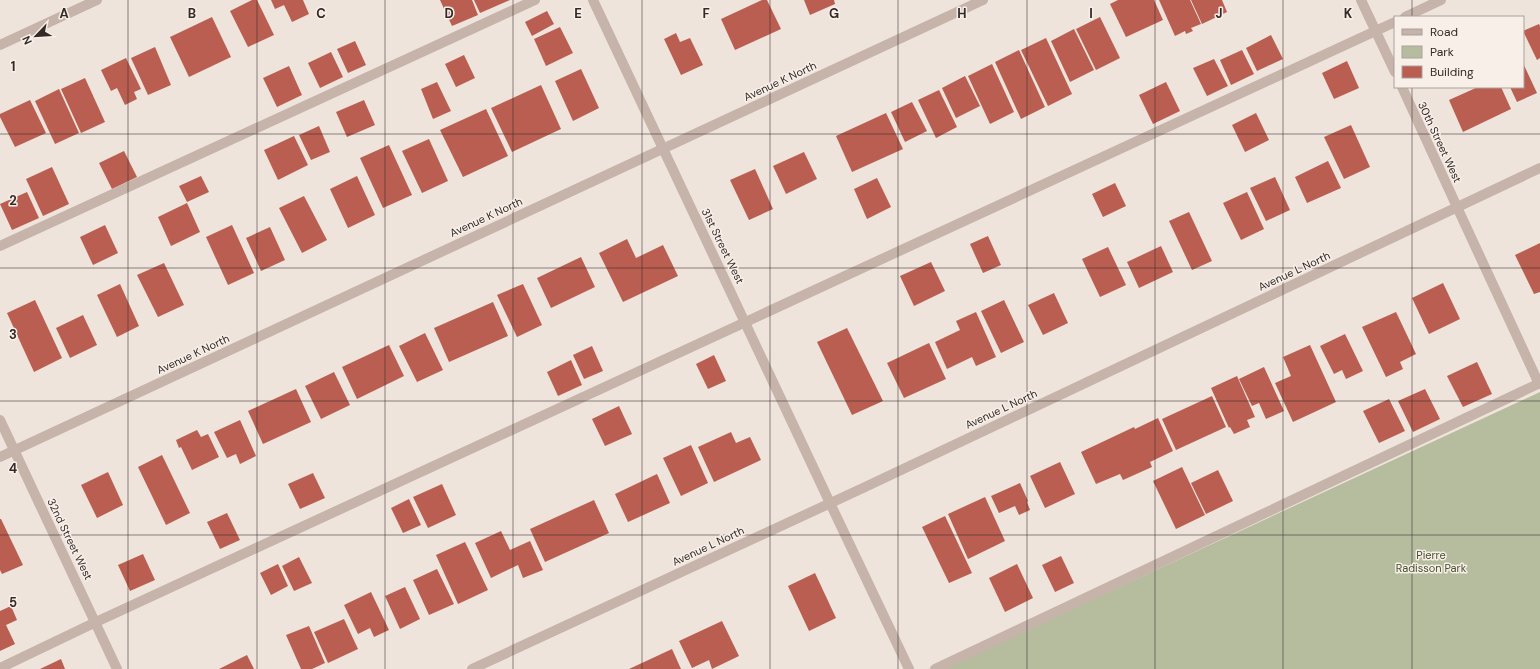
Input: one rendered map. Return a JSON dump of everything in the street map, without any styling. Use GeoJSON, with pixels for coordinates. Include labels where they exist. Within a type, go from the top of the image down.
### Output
{"type":"FeatureCollection","features":[{"type":"Feature","properties":{"kind":"street"},"geometry":{"type":"LineString","coordinates":[[0,45],[97,0]]}},
{"type":"Feature","properties":{"kind":"street"},"geometry":{"type":"LineString","coordinates":[[0,246],[535,0]]}},
{"type":"Feature","properties":{"kind":"street","name":"31st Street West"},"geometry":{"type":"LineString","coordinates":[[593,0],[746,321],[909,669]]}},
{"type":"Feature","properties":{"kind":"street","name":"Avenue K North"},"geometry":{"type":"LineString","coordinates":[[0,457],[983,0]]}},
{"type":"Feature","properties":{"kind":"street"},"geometry":{"type":"LineString","coordinates":[[1361,0],[1394,70]]}},
{"type":"Feature","properties":{"kind":"street"},"geometry":{"type":"LineString","coordinates":[[1407,16],[1441,0]]}},
{"type":"Feature","properties":{"kind":"street"},"geometry":{"type":"LineString","coordinates":[[0,668],[96,622],[746,321],[1394,22]]}},
{"type":"Feature","properties":{"kind":"street","name":"30th Street West"},"geometry":{"type":"LineString","coordinates":[[1402,88],[1540,384]]}},
{"type":"Feature","properties":{"kind":"street","name":"Avenue L North"},"geometry":{"type":"LineString","coordinates":[[472,669],[830,503],[1540,168]]}},
{"type":"Feature","properties":{"kind":"street"},"geometry":{"type":"LineString","coordinates":[[935,669],[1540,384]]}},
{"type":"Feature","properties":{"kind":"street","name":"32nd Street West"},"geometry":{"type":"LineString","coordinates":[[0,420],[117,669]]}},
{"type":"Feature","properties":{"kind":"green space","name":"Pierre Radisson Park"},"geometry":{"type":"Polygon","coordinates":[[[1540,392],[1540,669],[942,669],[1540,392]]]}},
{"type":"Feature","properties":{"kind":"building"},"geometry":{"type":"Polygon","coordinates":[[[252,0],[257,0],[274,35],[248,47],[230,11],[252,0]]]}},
{"type":"Feature","properties":{"kind":"building"},"geometry":{"type":"Polygon","coordinates":[[[271,0],[303,0],[309,14],[292,22],[284,5],[275,9],[271,0]]]}},
{"type":"Feature","properties":{"kind":"building"},"geometry":{"type":"Polygon","coordinates":[[[440,0],[472,0],[478,15],[452,26],[440,0]]]}},
{"type":"Feature","properties":{"kind":"building"},"geometry":{"type":"Polygon","coordinates":[[[474,0],[510,0],[480,13],[474,0]]]}},
{"type":"Feature","properties":{"kind":"building"},"geometry":{"type":"Polygon","coordinates":[[[762,0],[767,0],[781,29],[735,50],[721,19],[762,0]]]}},
{"type":"Feature","properties":{"kind":"building"},"geometry":{"type":"Polygon","coordinates":[[[804,0],[834,0],[835,4],[810,15],[804,0]]]}},
{"type":"Feature","properties":{"kind":"building"},"geometry":{"type":"Polygon","coordinates":[[[1118,0],[1154,0],[1163,20],[1126,37],[1110,4],[1118,0]]]}},
{"type":"Feature","properties":{"kind":"building"},"geometry":{"type":"Polygon","coordinates":[[[1159,0],[1190,0],[1201,24],[1191,28],[1193,31],[1186,34],[1185,31],[1175,36],[1159,0]]]}},
{"type":"Feature","properties":{"kind":"building"},"geometry":{"type":"Polygon","coordinates":[[[1191,0],[1222,0],[1227,12],[1202,24],[1191,0]]]}},
{"type":"Feature","properties":{"kind":"building"},"geometry":{"type":"Polygon","coordinates":[[[547,11],[554,24],[532,36],[525,22],[547,11]]]}},
{"type":"Feature","properties":{"kind":"building"},"geometry":{"type":"Polygon","coordinates":[[[212,17],[231,57],[189,77],[170,37],[212,17]]]}},
{"type":"Feature","properties":{"kind":"building"},"geometry":{"type":"Polygon","coordinates":[[[1100,17],[1120,58],[1096,70],[1076,29],[1100,17]]]}},
{"type":"Feature","properties":{"kind":"building"},"geometry":{"type":"Polygon","coordinates":[[[1539,24],[1540,26],[1540,58],[1537,60],[1524,33],[1524,31],[1539,24]]]}},
{"type":"Feature","properties":{"kind":"building"},"geometry":{"type":"Polygon","coordinates":[[[560,27],[573,53],[546,66],[534,39],[560,27]]]}},
{"type":"Feature","properties":{"kind":"building"},"geometry":{"type":"Polygon","coordinates":[[[1074,29],[1094,70],[1070,82],[1051,41],[1074,29]]]}},
{"type":"Feature","properties":{"kind":"building"},"geometry":{"type":"Polygon","coordinates":[[[676,33],[680,42],[690,38],[703,65],[681,75],[664,39],[676,33]]]}},
{"type":"Feature","properties":{"kind":"building"},"geometry":{"type":"Polygon","coordinates":[[[1271,35],[1283,59],[1257,71],[1246,48],[1271,35]]]}},
{"type":"Feature","properties":{"kind":"building"},"geometry":{"type":"Polygon","coordinates":[[[1046,38],[1072,94],[1048,106],[1021,50],[1046,38]]]}},
{"type":"Feature","properties":{"kind":"building"},"geometry":{"type":"Polygon","coordinates":[[[355,41],[366,65],[348,73],[337,49],[355,41]]]}},
{"type":"Feature","properties":{"kind":"building"},"geometry":{"type":"Polygon","coordinates":[[[155,47],[171,85],[148,95],[131,58],[155,47]]]}},
{"type":"Feature","properties":{"kind":"building"},"geometry":{"type":"Polygon","coordinates":[[[1019,50],[1045,107],[1021,119],[995,62],[1019,50]]]}},
{"type":"Feature","properties":{"kind":"building"},"geometry":{"type":"Polygon","coordinates":[[[1242,50],[1254,74],[1231,85],[1220,60],[1242,50]]]}},
{"type":"Feature","properties":{"kind":"building"},"geometry":{"type":"Polygon","coordinates":[[[331,52],[343,77],[320,88],[308,63],[331,52]]]}},
{"type":"Feature","properties":{"kind":"building"},"geometry":{"type":"Polygon","coordinates":[[[464,55],[475,78],[456,87],[445,64],[464,55]]]}},
{"type":"Feature","properties":{"kind":"building"},"geometry":{"type":"Polygon","coordinates":[[[126,58],[141,89],[134,92],[137,99],[125,105],[117,88],[111,91],[101,70],[126,58]]]}},
{"type":"Feature","properties":{"kind":"building"},"geometry":{"type":"Polygon","coordinates":[[[1214,59],[1228,86],[1207,96],[1193,68],[1214,59]]]}},
{"type":"Feature","properties":{"kind":"building"},"geometry":{"type":"Polygon","coordinates":[[[1347,61],[1359,88],[1334,99],[1322,73],[1347,61]]]}},
{"type":"Feature","properties":{"kind":"building"},"geometry":{"type":"Polygon","coordinates":[[[992,64],[1014,112],[990,124],[968,76],[992,64]]]}},
{"type":"Feature","properties":{"kind":"building"},"geometry":{"type":"Polygon","coordinates":[[[1524,65],[1537,93],[1517,102],[1510,88],[1524,88],[1524,65]]]}},
{"type":"Feature","properties":{"kind":"building"},"geometry":{"type":"Polygon","coordinates":[[[289,66],[302,95],[277,107],[263,78],[289,66]]]}},
{"type":"Feature","properties":{"kind":"building"},"geometry":{"type":"Polygon","coordinates":[[[581,69],[599,108],[573,121],[555,81],[581,69]]]}},
{"type":"Feature","properties":{"kind":"building"},"geometry":{"type":"Polygon","coordinates":[[[965,76],[980,106],[956,118],[942,88],[965,76]]]}},
{"type":"Feature","properties":{"kind":"building"},"geometry":{"type":"Polygon","coordinates":[[[85,78],[105,122],[81,133],[61,89],[85,78]]]}},
{"type":"Feature","properties":{"kind":"building"},"geometry":{"type":"Polygon","coordinates":[[[437,82],[451,111],[433,119],[421,89],[437,82]]]}},
{"type":"Feature","properties":{"kind":"building"},"geometry":{"type":"Polygon","coordinates":[[[1166,82],[1180,111],[1153,124],[1139,95],[1166,82]]]}},
{"type":"Feature","properties":{"kind":"building"},"geometry":{"type":"Polygon","coordinates":[[[541,85],[561,129],[512,152],[491,108],[541,85]]]}},
{"type":"Feature","properties":{"kind":"building"},"geometry":{"type":"Polygon","coordinates":[[[1476,88],[1501,88],[1511,109],[1463,132],[1449,100],[1476,88]]]}},
{"type":"Feature","properties":{"kind":"building"},"geometry":{"type":"Polygon","coordinates":[[[59,89],[79,133],[55,144],[35,101],[59,89]]]}},
{"type":"Feature","properties":{"kind":"building"},"geometry":{"type":"Polygon","coordinates":[[[939,90],[957,127],[936,138],[918,100],[939,90]]]}},
{"type":"Feature","properties":{"kind":"building"},"geometry":{"type":"Polygon","coordinates":[[[30,100],[46,133],[15,147],[0,117],[0,114],[30,100]]]}},
{"type":"Feature","properties":{"kind":"building"},"geometry":{"type":"Polygon","coordinates":[[[364,100],[375,125],[347,137],[336,112],[364,100]]]}},
{"type":"Feature","properties":{"kind":"building"},"geometry":{"type":"Polygon","coordinates":[[[912,102],[927,131],[905,142],[891,112],[912,102]]]}},
{"type":"Feature","properties":{"kind":"building"},"geometry":{"type":"Polygon","coordinates":[[[486,109],[508,156],[463,177],[440,130],[486,109]]]}},
{"type":"Feature","properties":{"kind":"building"},"geometry":{"type":"Polygon","coordinates":[[[886,113],[903,149],[852,172],[836,136],[886,113]]]}},
{"type":"Feature","properties":{"kind":"building"},"geometry":{"type":"Polygon","coordinates":[[[1256,113],[1269,140],[1245,152],[1232,125],[1256,113]]]}},
{"type":"Feature","properties":{"kind":"building"},"geometry":{"type":"Polygon","coordinates":[[[1351,125],[1370,167],[1344,179],[1324,137],[1351,125]]]}},
{"type":"Feature","properties":{"kind":"building"},"geometry":{"type":"Polygon","coordinates":[[[319,126],[330,152],[311,160],[299,135],[319,126]]]}},
{"type":"Feature","properties":{"kind":"building"},"geometry":{"type":"Polygon","coordinates":[[[294,136],[308,165],[278,180],[264,150],[294,136]]]}},
{"type":"Feature","properties":{"kind":"building"},"geometry":{"type":"Polygon","coordinates":[[[429,139],[448,181],[422,193],[402,151],[429,139]]]}},
{"type":"Feature","properties":{"kind":"building"},"geometry":{"type":"Polygon","coordinates":[[[389,145],[412,195],[383,208],[360,158],[389,145]]]}},
{"type":"Feature","properties":{"kind":"building"},"geometry":{"type":"Polygon","coordinates":[[[124,151],[137,177],[112,189],[99,163],[124,151]]]}},
{"type":"Feature","properties":{"kind":"building"},"geometry":{"type":"Polygon","coordinates":[[[804,152],[817,179],[786,194],[773,166],[804,152]]]}},
{"type":"Feature","properties":{"kind":"building"},"geometry":{"type":"Polygon","coordinates":[[[1328,161],[1341,188],[1307,203],[1295,177],[1328,161]]]}},
{"type":"Feature","properties":{"kind":"building"},"geometry":{"type":"Polygon","coordinates":[[[52,167],[69,204],[43,216],[26,179],[52,167]]]}},
{"type":"Feature","properties":{"kind":"building"},"geometry":{"type":"Polygon","coordinates":[[[755,169],[773,209],[749,220],[730,180],[755,169]]]}},
{"type":"Feature","properties":{"kind":"building"},"geometry":{"type":"Polygon","coordinates":[[[201,176],[209,192],[187,202],[179,186],[201,176]]]}},
{"type":"Feature","properties":{"kind":"building"},"geometry":{"type":"Polygon","coordinates":[[[357,176],[375,215],[348,228],[330,189],[357,176]]]}},
{"type":"Feature","properties":{"kind":"building"},"geometry":{"type":"Polygon","coordinates":[[[1275,177],[1290,210],[1266,221],[1250,188],[1275,177]]]}},
{"type":"Feature","properties":{"kind":"building"},"geometry":{"type":"Polygon","coordinates":[[[877,178],[891,207],[867,219],[854,189],[877,178]]]}},
{"type":"Feature","properties":{"kind":"building"},"geometry":{"type":"Polygon","coordinates":[[[1115,183],[1126,206],[1103,217],[1092,194],[1115,183]]]}},
{"type":"Feature","properties":{"kind":"building"},"geometry":{"type":"Polygon","coordinates":[[[27,192],[39,218],[12,230],[0,204],[27,192]]]}},
{"type":"Feature","properties":{"kind":"building"},"geometry":{"type":"Polygon","coordinates":[[[1247,192],[1264,229],[1241,240],[1223,203],[1247,192]]]}},
{"type":"Feature","properties":{"kind":"building"},"geometry":{"type":"Polygon","coordinates":[[[304,196],[327,240],[302,253],[279,208],[304,196]]]}},
{"type":"Feature","properties":{"kind":"building"},"geometry":{"type":"Polygon","coordinates":[[[187,203],[200,232],[171,246],[158,217],[187,203]]]}},
{"type":"Feature","properties":{"kind":"building"},"geometry":{"type":"Polygon","coordinates":[[[1189,212],[1212,261],[1192,270],[1169,221],[1189,212]]]}},
{"type":"Feature","properties":{"kind":"building"},"geometry":{"type":"Polygon","coordinates":[[[105,225],[118,253],[93,265],[80,237],[105,225]]]}},
{"type":"Feature","properties":{"kind":"building"},"geometry":{"type":"Polygon","coordinates":[[[232,225],[254,273],[228,285],[206,237],[232,225]]]}},
{"type":"Feature","properties":{"kind":"building"},"geometry":{"type":"Polygon","coordinates":[[[270,227],[285,260],[261,271],[246,238],[270,227]]]}},
{"type":"Feature","properties":{"kind":"building"},"geometry":{"type":"Polygon","coordinates":[[[988,236],[1001,265],[983,273],[970,244],[988,236]]]}},
{"type":"Feature","properties":{"kind":"building"},"geometry":{"type":"Polygon","coordinates":[[[627,239],[636,258],[663,245],[678,276],[623,302],[599,253],[627,239]]]}},
{"type":"Feature","properties":{"kind":"building"},"geometry":{"type":"Polygon","coordinates":[[[1540,243],[1540,292],[1534,294],[1515,255],[1540,243]]]}},
{"type":"Feature","properties":{"kind":"building"},"geometry":{"type":"Polygon","coordinates":[[[1161,246],[1173,272],[1139,288],[1127,262],[1161,246]]]}},
{"type":"Feature","properties":{"kind":"building"},"geometry":{"type":"Polygon","coordinates":[[[1108,247],[1126,285],[1100,297],[1082,259],[1108,247]]]}},
{"type":"Feature","properties":{"kind":"building"},"geometry":{"type":"Polygon","coordinates":[[[581,257],[595,287],[551,308],[537,278],[581,257]]]}},
{"type":"Feature","properties":{"kind":"building"},"geometry":{"type":"Polygon","coordinates":[[[931,262],[945,291],[914,306],[900,276],[931,262]]]}},
{"type":"Feature","properties":{"kind":"building"},"geometry":{"type":"Polygon","coordinates":[[[164,263],[184,305],[158,317],[137,275],[164,263]]]}},
{"type":"Feature","properties":{"kind":"building"},"geometry":{"type":"Polygon","coordinates":[[[1443,283],[1460,319],[1429,334],[1412,298],[1443,283]]]}},
{"type":"Feature","properties":{"kind":"building"},"geometry":{"type":"Polygon","coordinates":[[[120,284],[139,326],[117,337],[97,295],[120,284]]]}},
{"type":"Feature","properties":{"kind":"building"},"geometry":{"type":"Polygon","coordinates":[[[523,284],[542,325],[517,337],[497,295],[523,284]]]}},
{"type":"Feature","properties":{"kind":"building"},"geometry":{"type":"Polygon","coordinates":[[[1054,293],[1068,323],[1043,335],[1028,305],[1054,293]]]}},
{"type":"Feature","properties":{"kind":"building"},"geometry":{"type":"Polygon","coordinates":[[[35,300],[62,358],[34,372],[7,313],[35,300]]]}},
{"type":"Feature","properties":{"kind":"building"},"geometry":{"type":"Polygon","coordinates":[[[1004,300],[1024,342],[1001,353],[981,311],[1004,300]]]}},
{"type":"Feature","properties":{"kind":"building"},"geometry":{"type":"Polygon","coordinates":[[[493,302],[508,336],[449,362],[434,328],[493,302]]]}},
{"type":"Feature","properties":{"kind":"building"},"geometry":{"type":"Polygon","coordinates":[[[976,312],[996,357],[976,366],[972,357],[947,369],[935,342],[960,330],[956,321],[976,312]]]}},
{"type":"Feature","properties":{"kind":"building"},"geometry":{"type":"Polygon","coordinates":[[[1396,312],[1416,354],[1400,362],[1403,369],[1386,377],[1362,327],[1396,312]]]}},
{"type":"Feature","properties":{"kind":"building"},"geometry":{"type":"Polygon","coordinates":[[[83,315],[97,345],[70,358],[56,328],[83,315]]]}},
{"type":"Feature","properties":{"kind":"building"},"geometry":{"type":"Polygon","coordinates":[[[847,328],[883,401],[852,415],[817,342],[847,328]]]}},
{"type":"Feature","properties":{"kind":"building"},"geometry":{"type":"Polygon","coordinates":[[[425,333],[443,370],[417,382],[399,346],[425,333]]]}},
{"type":"Feature","properties":{"kind":"building"},"geometry":{"type":"Polygon","coordinates":[[[1345,334],[1363,371],[1346,379],[1342,370],[1334,374],[1320,346],[1345,334]]]}},
{"type":"Feature","properties":{"kind":"building"},"geometry":{"type":"Polygon","coordinates":[[[929,343],[946,379],[904,398],[887,363],[929,343]]]}},
{"type":"Feature","properties":{"kind":"building"},"geometry":{"type":"Polygon","coordinates":[[[389,345],[404,376],[357,399],[342,367],[389,345]]]}},
{"type":"Feature","properties":{"kind":"building"},"geometry":{"type":"Polygon","coordinates":[[[1310,345],[1336,402],[1293,422],[1275,383],[1291,376],[1283,357],[1310,345]]]}},
{"type":"Feature","properties":{"kind":"building"},"geometry":{"type":"Polygon","coordinates":[[[592,346],[603,371],[584,379],[573,355],[592,346]]]}},
{"type":"Feature","properties":{"kind":"building"},"geometry":{"type":"Polygon","coordinates":[[[714,355],[726,381],[708,389],[696,364],[714,355]]]}},
{"type":"Feature","properties":{"kind":"building"},"geometry":{"type":"Polygon","coordinates":[[[571,360],[582,385],[558,396],[547,372],[571,360]]]}},
{"type":"Feature","properties":{"kind":"building"},"geometry":{"type":"Polygon","coordinates":[[[1477,362],[1492,394],[1463,407],[1447,376],[1477,362]]]}},
{"type":"Feature","properties":{"kind":"building"},"geometry":{"type":"Polygon","coordinates":[[[1264,367],[1284,411],[1266,419],[1259,403],[1252,406],[1239,379],[1264,367]]]}},
{"type":"Feature","properties":{"kind":"building"},"geometry":{"type":"Polygon","coordinates":[[[334,372],[350,405],[321,419],[305,386],[334,372]]]}},
{"type":"Feature","properties":{"kind":"building"},"geometry":{"type":"Polygon","coordinates":[[[1237,376],[1255,417],[1247,420],[1250,427],[1234,434],[1230,427],[1229,428],[1211,388],[1237,376]]]}},
{"type":"Feature","properties":{"kind":"building"},"geometry":{"type":"Polygon","coordinates":[[[296,389],[311,422],[263,444],[248,411],[296,389]]]}},
{"type":"Feature","properties":{"kind":"building"},"geometry":{"type":"Polygon","coordinates":[[[1425,389],[1440,419],[1413,432],[1398,401],[1425,389]]]}},
{"type":"Feature","properties":{"kind":"building"},"geometry":{"type":"Polygon","coordinates":[[[1212,396],[1226,427],[1176,450],[1162,419],[1212,396]]]}},
{"type":"Feature","properties":{"kind":"building"},"geometry":{"type":"Polygon","coordinates":[[[1389,399],[1405,431],[1379,443],[1363,411],[1389,399]]]}},
{"type":"Feature","properties":{"kind":"building"},"geometry":{"type":"Polygon","coordinates":[[[619,406],[632,434],[605,446],[592,419],[619,406]]]}},
{"type":"Feature","properties":{"kind":"building"},"geometry":{"type":"Polygon","coordinates":[[[1158,418],[1173,451],[1150,462],[1152,467],[1123,480],[1120,474],[1096,484],[1081,452],[1134,427],[1135,429],[1158,418]]]}},
{"type":"Feature","properties":{"kind":"building"},"geometry":{"type":"Polygon","coordinates":[[[240,420],[256,456],[240,464],[236,454],[227,458],[214,432],[240,420]]]}},
{"type":"Feature","properties":{"kind":"building"},"geometry":{"type":"Polygon","coordinates":[[[197,430],[201,437],[208,434],[219,457],[192,470],[176,440],[197,430]]]}},
{"type":"Feature","properties":{"kind":"building"},"geometry":{"type":"Polygon","coordinates":[[[731,432],[736,443],[750,437],[761,460],[714,482],[698,447],[731,432]]]}},
{"type":"Feature","properties":{"kind":"building"},"geometry":{"type":"Polygon","coordinates":[[[691,445],[708,483],[681,496],[663,458],[691,445]]]}},
{"type":"Feature","properties":{"kind":"building"},"geometry":{"type":"Polygon","coordinates":[[[162,455],[190,513],[166,525],[138,467],[162,455]]]}},
{"type":"Feature","properties":{"kind":"building"},"geometry":{"type":"Polygon","coordinates":[[[1060,462],[1075,494],[1045,508],[1030,476],[1060,462]]]}},
{"type":"Feature","properties":{"kind":"building"},"geometry":{"type":"Polygon","coordinates":[[[1182,467],[1205,515],[1176,529],[1153,481],[1182,467]]]}},
{"type":"Feature","properties":{"kind":"building"},"geometry":{"type":"Polygon","coordinates":[[[1218,470],[1233,501],[1206,514],[1191,483],[1218,470]]]}},
{"type":"Feature","properties":{"kind":"building"},"geometry":{"type":"Polygon","coordinates":[[[108,472],[123,505],[97,518],[81,485],[108,472]]]}},
{"type":"Feature","properties":{"kind":"building"},"geometry":{"type":"Polygon","coordinates":[[[313,473],[325,498],[300,509],[288,484],[313,473]]]}},
{"type":"Feature","properties":{"kind":"building"},"geometry":{"type":"Polygon","coordinates":[[[657,474],[670,503],[628,522],[615,494],[657,474]]]}},
{"type":"Feature","properties":{"kind":"building"},"geometry":{"type":"Polygon","coordinates":[[[1020,483],[1028,501],[1030,510],[1019,515],[1015,506],[999,513],[991,496],[1020,483]]]}},
{"type":"Feature","properties":{"kind":"building"},"geometry":{"type":"Polygon","coordinates":[[[442,484],[456,515],[428,528],[413,497],[442,484]]]}},
{"type":"Feature","properties":{"kind":"building"},"geometry":{"type":"Polygon","coordinates":[[[985,497],[1005,541],[968,559],[948,514],[985,497]]]}},
{"type":"Feature","properties":{"kind":"building"},"geometry":{"type":"Polygon","coordinates":[[[409,499],[421,525],[403,533],[391,508],[409,499]]]}},
{"type":"Feature","properties":{"kind":"building"},"geometry":{"type":"Polygon","coordinates":[[[594,500],[609,533],[545,562],[530,529],[594,500]]]}},
{"type":"Feature","properties":{"kind":"building"},"geometry":{"type":"Polygon","coordinates":[[[227,513],[240,540],[220,549],[207,522],[227,513]]]}},
{"type":"Feature","properties":{"kind":"building"},"geometry":{"type":"Polygon","coordinates":[[[945,516],[972,573],[949,583],[922,527],[945,516]]]}},
{"type":"Feature","properties":{"kind":"building"},"geometry":{"type":"Polygon","coordinates":[[[0,519],[23,565],[2,574],[0,570],[0,519]]]}},
{"type":"Feature","properties":{"kind":"building"},"geometry":{"type":"Polygon","coordinates":[[[501,531],[510,550],[530,541],[543,570],[523,578],[518,565],[491,578],[475,543],[501,531]]]}},
{"type":"Feature","properties":{"kind":"building"},"geometry":{"type":"Polygon","coordinates":[[[465,542],[488,590],[458,604],[436,555],[465,542]]]}},
{"type":"Feature","properties":{"kind":"building"},"geometry":{"type":"Polygon","coordinates":[[[143,554],[155,580],[130,591],[118,565],[143,554]]]}},
{"type":"Feature","properties":{"kind":"building"},"geometry":{"type":"Polygon","coordinates":[[[1061,556],[1074,583],[1055,592],[1042,565],[1061,556]]]}},
{"type":"Feature","properties":{"kind":"building"},"geometry":{"type":"Polygon","coordinates":[[[299,557],[312,583],[294,591],[282,566],[299,557]]]}},
{"type":"Feature","properties":{"kind":"building"},"geometry":{"type":"Polygon","coordinates":[[[278,564],[288,586],[271,595],[260,573],[278,564]]]}},
{"type":"Feature","properties":{"kind":"building"},"geometry":{"type":"Polygon","coordinates":[[[1017,564],[1033,598],[1005,612],[989,578],[1017,564]]]}},
{"type":"Feature","properties":{"kind":"building"},"geometry":{"type":"Polygon","coordinates":[[[437,569],[454,604],[429,615],[413,580],[437,569]]]}},
{"type":"Feature","properties":{"kind":"building"},"geometry":{"type":"Polygon","coordinates":[[[815,573],[836,618],[809,631],[788,586],[815,573]]]}},
{"type":"Feature","properties":{"kind":"building"},"geometry":{"type":"Polygon","coordinates":[[[405,587],[420,619],[400,629],[385,596],[405,587]]]}},
{"type":"Feature","properties":{"kind":"building"},"geometry":{"type":"Polygon","coordinates":[[[371,592],[389,630],[374,637],[370,628],[358,634],[344,605],[371,592]]]}},
{"type":"Feature","properties":{"kind":"building"},"geometry":{"type":"Polygon","coordinates":[[[11,606],[17,620],[6,625],[15,644],[0,651],[0,611],[11,606]]]}},
{"type":"Feature","properties":{"kind":"building"},"geometry":{"type":"Polygon","coordinates":[[[344,619],[358,649],[328,663],[314,632],[344,619]]]}},
{"type":"Feature","properties":{"kind":"building"},"geometry":{"type":"Polygon","coordinates":[[[722,621],[739,656],[712,669],[709,660],[692,668],[679,641],[722,621]]]}},
{"type":"Feature","properties":{"kind":"building"},"geometry":{"type":"Polygon","coordinates":[[[309,626],[325,663],[312,669],[301,669],[286,635],[309,626]]]}},
{"type":"Feature","properties":{"kind":"building"},"geometry":{"type":"Polygon","coordinates":[[[672,649],[681,669],[629,669],[672,649]]]}},
{"type":"Feature","properties":{"kind":"building"},"geometry":{"type":"Polygon","coordinates":[[[247,655],[254,669],[219,669],[247,655]]]}},
{"type":"Feature","properties":{"kind":"building"},"geometry":{"type":"Polygon","coordinates":[[[61,659],[65,669],[40,669],[61,659]]]}}]}
